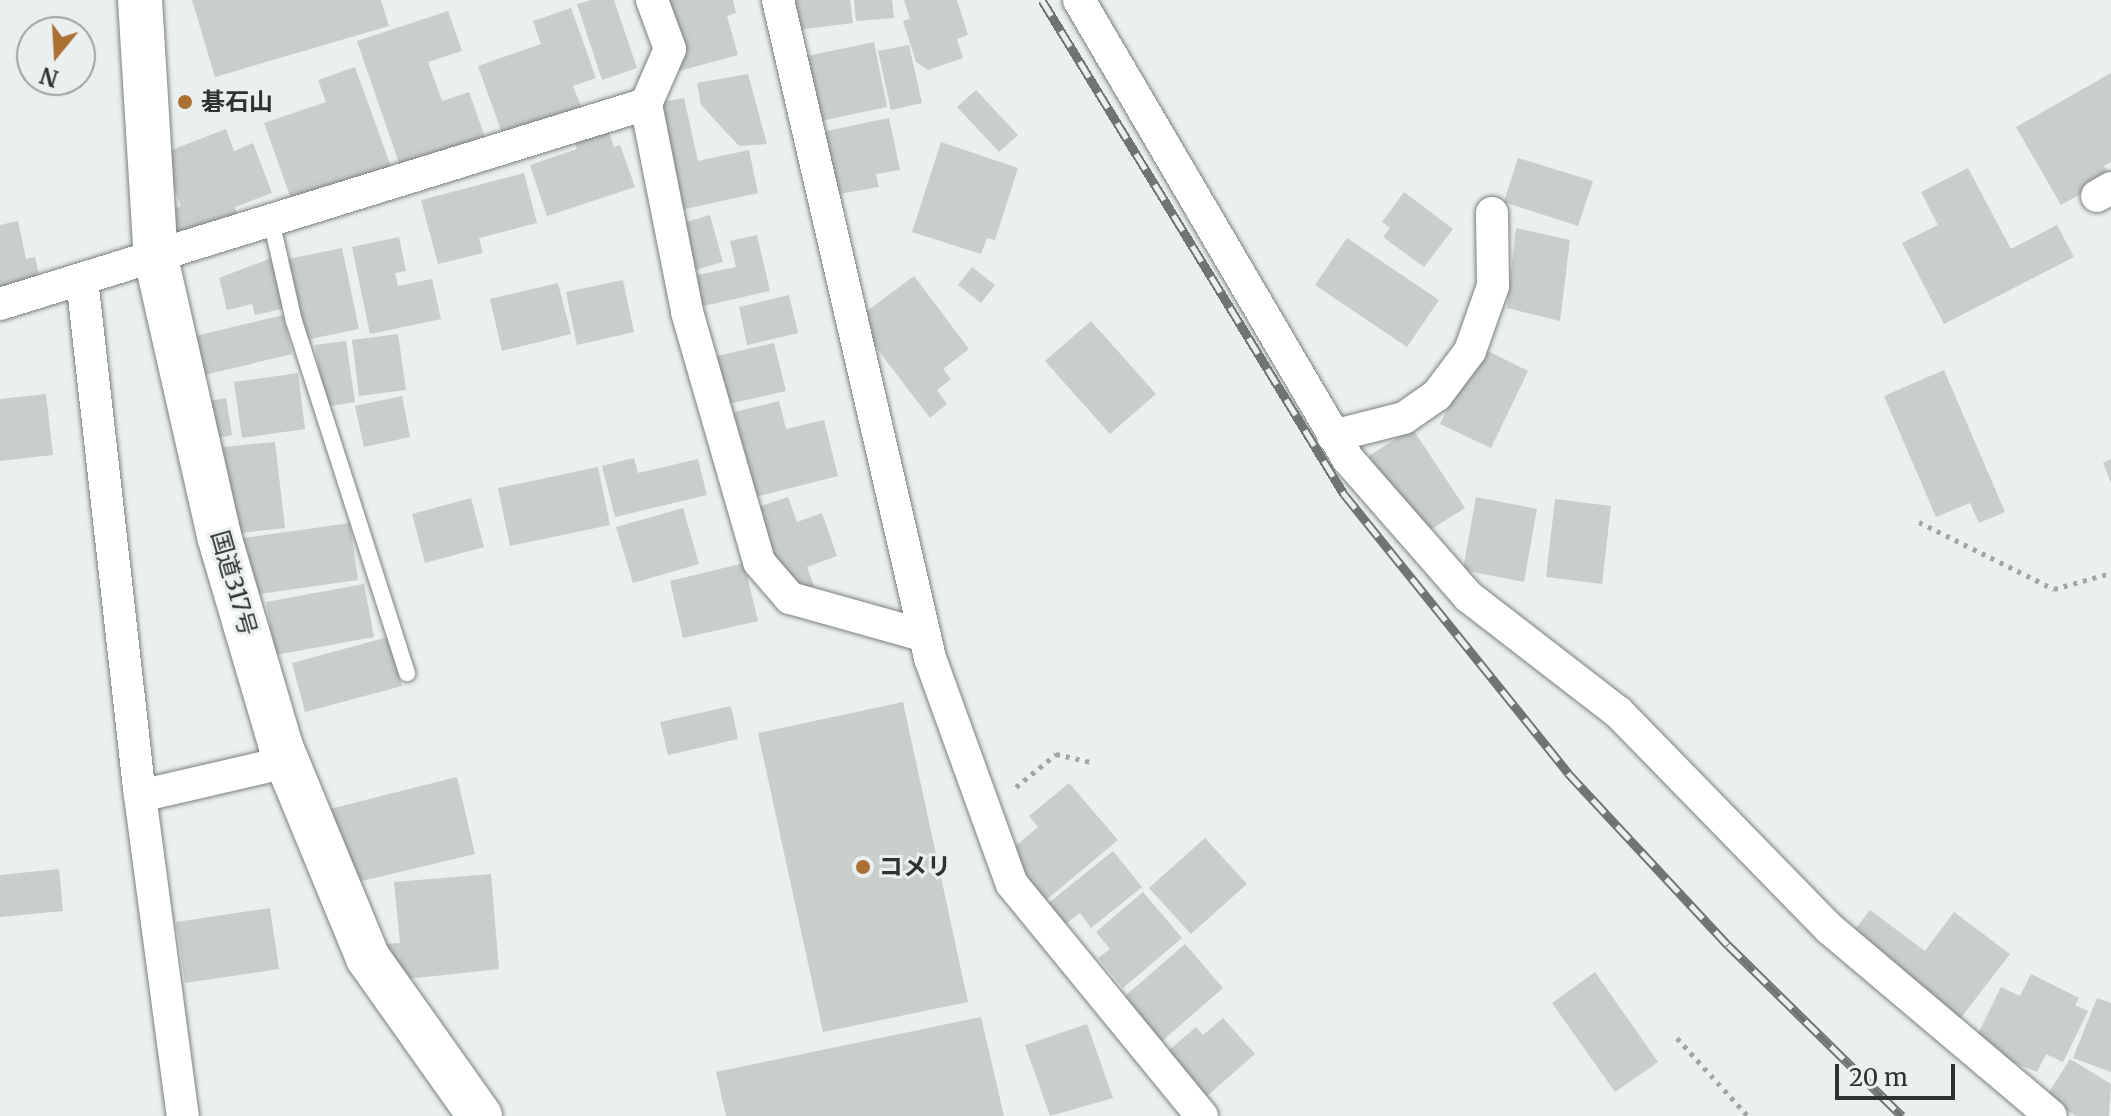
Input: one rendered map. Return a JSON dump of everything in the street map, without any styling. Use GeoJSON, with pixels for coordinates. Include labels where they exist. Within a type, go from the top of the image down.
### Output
{"type":"FeatureCollection","features":[{"type":"Feature","properties":{"kind":"highway","name":"国道317号"},"geometry":{"type":"LineString","coordinates":[[140,0],[156,258],[219,536],[287,762],[368,958],[480,1116]]}},
{"type":"Feature","properties":{"kind":"street"},"geometry":{"type":"LineString","coordinates":[[652,0],[670,49],[646,104],[687,312],[759,562],[790,598],[925,636]]}},
{"type":"Feature","properties":{"kind":"street"},"geometry":{"type":"LineString","coordinates":[[778,0],[925,636],[1012,884],[1202,1116]]}},
{"type":"Feature","properties":{"kind":"street"},"geometry":{"type":"LineString","coordinates":[[1079,0],[1333,436],[1469,597],[1618,712],[1830,929],[2051,1116]]}},
{"type":"Feature","properties":{"kind":"street"},"geometry":{"type":"LineString","coordinates":[[0,304],[646,104]]}},
{"type":"Feature","properties":{"kind":"street"},"geometry":{"type":"LineString","coordinates":[[1333,436],[1404,418],[1437,395],[1470,351],[1493,286],[1492,213]]}},
{"type":"Feature","properties":{"kind":"street"},"geometry":{"type":"LineString","coordinates":[[82,279],[140,796],[183,1116]]}},
{"type":"Feature","properties":{"kind":"street"},"geometry":{"type":"LineString","coordinates":[[140,796],[287,762]]}},
{"type":"Feature","properties":{"kind":"lane"},"geometry":{"type":"LineString","coordinates":[[271,220],[294,321],[407,673]]}},
{"type":"Feature","properties":{"kind":"path"},"geometry":{"type":"LineString","coordinates":[[1919,522],[2054,589],[2111,573]]}},
{"type":"Feature","properties":{"kind":"path"},"geometry":{"type":"LineString","coordinates":[[987,810],[1056,754],[1090,762]]}},
{"type":"Feature","properties":{"kind":"path"},"geometry":{"type":"LineString","coordinates":[[1677,1038],[1748,1116]]}},
{"type":"Feature","properties":{"kind":"building"},"geometry":{"type":"Polygon","coordinates":[[[192,0],[381,0],[389,26],[215,77],[192,0]]]}},
{"type":"Feature","properties":{"kind":"building"},"geometry":{"type":"Polygon","coordinates":[[[591,0],[614,0],[637,68],[602,80],[577,4],[591,0]]]}},
{"type":"Feature","properties":{"kind":"building"},"geometry":{"type":"Polygon","coordinates":[[[660,0],[733,0],[736,13],[727,16],[738,55],[679,71],[660,0]]]}},
{"type":"Feature","properties":{"kind":"building"},"geometry":{"type":"Polygon","coordinates":[[[784,0],[850,0],[853,23],[788,31],[784,0]]]}},
{"type":"Feature","properties":{"kind":"building"},"geometry":{"type":"Polygon","coordinates":[[[854,0],[892,0],[894,18],[856,21],[854,0]]]}},
{"type":"Feature","properties":{"kind":"building"},"geometry":{"type":"Polygon","coordinates":[[[904,0],[957,0],[968,35],[957,39],[963,58],[928,70],[916,62],[903,21],[910,19],[904,0]]]}},
{"type":"Feature","properties":{"kind":"building"},"geometry":{"type":"Polygon","coordinates":[[[571,8],[596,78],[573,86],[582,109],[503,136],[478,66],[541,44],[533,21],[571,8]]]}},
{"type":"Feature","properties":{"kind":"building"},"geometry":{"type":"Polygon","coordinates":[[[448,11],[462,51],[428,62],[442,101],[469,92],[486,140],[401,169],[357,41],[448,11]]]}},
{"type":"Feature","properties":{"kind":"building"},"geometry":{"type":"Polygon","coordinates":[[[874,42],[887,107],[816,122],[802,57],[874,42]]]}},
{"type":"Feature","properties":{"kind":"building"},"geometry":{"type":"Polygon","coordinates":[[[909,45],[922,103],[891,110],[878,51],[909,45]]]}},
{"type":"Feature","properties":{"kind":"building"},"geometry":{"type":"Polygon","coordinates":[[[355,67],[394,175],[295,210],[264,123],[326,102],[318,80],[355,67]]]}},
{"type":"Feature","properties":{"kind":"building"},"geometry":{"type":"Polygon","coordinates":[[[2111,73],[2111,162],[2104,166],[2111,177],[2061,205],[2016,127],[2111,73]]]}},
{"type":"Feature","properties":{"kind":"building"},"geometry":{"type":"Polygon","coordinates":[[[748,74],[767,144],[739,146],[701,105],[697,83],[748,74]]]}},
{"type":"Feature","properties":{"kind":"building"},"geometry":{"type":"Polygon","coordinates":[[[976,90],[1018,135],[999,152],[957,107],[976,90]]]}},
{"type":"Feature","properties":{"kind":"building"},"geometry":{"type":"Polygon","coordinates":[[[684,98],[698,161],[749,150],[758,193],[676,211],[653,104],[684,98]]]}},
{"type":"Feature","properties":{"kind":"building"},"geometry":{"type":"Polygon","coordinates":[[[889,118],[900,170],[876,174],[879,187],[834,195],[821,132],[889,118]]]}},
{"type":"Feature","properties":{"kind":"building"},"geometry":{"type":"Polygon","coordinates":[[[607,127],[614,147],[620,145],[635,187],[547,216],[530,165],[577,149],[573,138],[607,127]]]}},
{"type":"Feature","properties":{"kind":"building"},"geometry":{"type":"Polygon","coordinates":[[[226,129],[234,151],[253,143],[272,193],[235,207],[239,219],[180,241],[168,211],[181,206],[161,154],[226,129]]]}},
{"type":"Feature","properties":{"kind":"building"},"geometry":{"type":"Polygon","coordinates":[[[941,142],[1018,168],[995,240],[987,238],[981,254],[912,232],[941,142]]]}},
{"type":"Feature","properties":{"kind":"building"},"geometry":{"type":"Polygon","coordinates":[[[1518,158],[1593,181],[1578,226],[1504,202],[1518,158]]]}},
{"type":"Feature","properties":{"kind":"building"},"geometry":{"type":"Polygon","coordinates":[[[1968,168],[2011,249],[2057,225],[2074,257],[1944,324],[1902,243],[1938,225],[1921,192],[1968,168]]]}},
{"type":"Feature","properties":{"kind":"building"},"geometry":{"type":"Polygon","coordinates":[[[524,173],[537,223],[479,238],[483,253],[438,264],[421,200],[524,173]]]}},
{"type":"Feature","properties":{"kind":"building"},"geometry":{"type":"Polygon","coordinates":[[[1404,192],[1453,229],[1424,267],[1383,237],[1390,228],[1382,222],[1404,192]]]}},
{"type":"Feature","properties":{"kind":"building"},"geometry":{"type":"Polygon","coordinates":[[[710,215],[723,262],[688,272],[676,225],[710,215]]]}},
{"type":"Feature","properties":{"kind":"building"},"geometry":{"type":"Polygon","coordinates":[[[18,221],[26,259],[35,257],[40,279],[0,288],[0,225],[18,221]]]}},
{"type":"Feature","properties":{"kind":"building"},"geometry":{"type":"Polygon","coordinates":[[[1516,228],[1570,240],[1560,321],[1507,308],[1516,228]]]}},
{"type":"Feature","properties":{"kind":"building"},"geometry":{"type":"Polygon","coordinates":[[[757,235],[770,291],[695,308],[688,277],[736,267],[730,241],[757,235]]]}},
{"type":"Feature","properties":{"kind":"building"},"geometry":{"type":"Polygon","coordinates":[[[399,237],[406,271],[395,273],[398,286],[432,279],[441,319],[370,334],[352,247],[399,237]]]}},
{"type":"Feature","properties":{"kind":"building"},"geometry":{"type":"Polygon","coordinates":[[[1347,238],[1439,300],[1407,347],[1315,285],[1347,238]]]}},
{"type":"Feature","properties":{"kind":"building"},"geometry":{"type":"Polygon","coordinates":[[[342,248],[359,329],[305,340],[288,259],[342,248]]]}},
{"type":"Feature","properties":{"kind":"building"},"geometry":{"type":"Polygon","coordinates":[[[274,257],[286,308],[255,315],[252,304],[227,310],[219,278],[274,257]]]}},
{"type":"Feature","properties":{"kind":"building"},"geometry":{"type":"Polygon","coordinates":[[[972,267],[995,285],[981,303],[958,285],[972,267]]]}},
{"type":"Feature","properties":{"kind":"building"},"geometry":{"type":"Polygon","coordinates":[[[914,276],[969,349],[943,369],[951,379],[937,390],[947,404],[930,418],[855,320],[914,276]]]}},
{"type":"Feature","properties":{"kind":"building"},"geometry":{"type":"Polygon","coordinates":[[[623,280],[634,332],[577,345],[566,292],[623,280]]]}},
{"type":"Feature","properties":{"kind":"building"},"geometry":{"type":"Polygon","coordinates":[[[558,283],[571,334],[502,351],[490,299],[558,283]]]}},
{"type":"Feature","properties":{"kind":"building"},"geometry":{"type":"Polygon","coordinates":[[[789,295],[798,333],[747,345],[739,307],[789,295]]]}},
{"type":"Feature","properties":{"kind":"building"},"geometry":{"type":"Polygon","coordinates":[[[283,315],[292,354],[196,377],[187,338],[283,315]]]}},
{"type":"Feature","properties":{"kind":"building"},"geometry":{"type":"Polygon","coordinates":[[[1091,321],[1156,394],[1110,434],[1045,361],[1091,321]]]}},
{"type":"Feature","properties":{"kind":"building"},"geometry":{"type":"Polygon","coordinates":[[[398,334],[406,390],[359,396],[352,340],[398,334]]]}},
{"type":"Feature","properties":{"kind":"building"},"geometry":{"type":"Polygon","coordinates":[[[346,341],[355,402],[324,407],[315,345],[346,341]]]}},
{"type":"Feature","properties":{"kind":"building"},"geometry":{"type":"Polygon","coordinates":[[[774,343],[786,391],[724,405],[713,357],[774,343]]]}},
{"type":"Feature","properties":{"kind":"building"},"geometry":{"type":"Polygon","coordinates":[[[1478,346],[1528,371],[1491,448],[1440,424],[1478,346]]]}},
{"type":"Feature","properties":{"kind":"building"},"geometry":{"type":"Polygon","coordinates":[[[1944,370],[2005,512],[1979,523],[1970,503],[1936,517],[1884,396],[1944,370]]]}},
{"type":"Feature","properties":{"kind":"building"},"geometry":{"type":"Polygon","coordinates":[[[298,373],[305,429],[242,438],[234,382],[298,373]]]}},
{"type":"Feature","properties":{"kind":"building"},"geometry":{"type":"Polygon","coordinates":[[[46,394],[53,455],[0,461],[0,399],[46,394]]]}},
{"type":"Feature","properties":{"kind":"building"},"geometry":{"type":"Polygon","coordinates":[[[402,396],[410,437],[364,447],[355,406],[402,396]]]}},
{"type":"Feature","properties":{"kind":"building"},"geometry":{"type":"Polygon","coordinates":[[[226,398],[232,435],[203,441],[196,403],[226,398]]]}},
{"type":"Feature","properties":{"kind":"building"},"geometry":{"type":"Polygon","coordinates":[[[779,401],[786,429],[824,420],[838,476],[743,500],[722,415],[779,401]]]}},
{"type":"Feature","properties":{"kind":"building"},"geometry":{"type":"Polygon","coordinates":[[[1412,428],[1465,508],[1422,535],[1369,456],[1412,428]]]}},
{"type":"Feature","properties":{"kind":"building"},"geometry":{"type":"Polygon","coordinates":[[[275,442],[285,528],[223,535],[214,448],[275,442]]]}},
{"type":"Feature","properties":{"kind":"building"},"geometry":{"type":"Polygon","coordinates":[[[634,458],[638,473],[698,459],[707,495],[615,517],[602,466],[634,458]]]}},
{"type":"Feature","properties":{"kind":"building"},"geometry":{"type":"Polygon","coordinates":[[[2111,459],[2111,483],[2103,463],[2111,459]]]}},
{"type":"Feature","properties":{"kind":"building"},"geometry":{"type":"Polygon","coordinates":[[[598,467],[610,525],[510,546],[498,488],[598,467]]]}},
{"type":"Feature","properties":{"kind":"building"},"geometry":{"type":"Polygon","coordinates":[[[788,497],[797,522],[822,513],[837,556],[807,567],[814,586],[787,596],[755,508],[788,497]]]}},
{"type":"Feature","properties":{"kind":"building"},"geometry":{"type":"Polygon","coordinates":[[[1476,497],[1537,509],[1524,582],[1463,570],[1476,497]]]}},
{"type":"Feature","properties":{"kind":"building"},"geometry":{"type":"Polygon","coordinates":[[[471,498],[484,547],[425,563],[412,514],[471,498]]]}},
{"type":"Feature","properties":{"kind":"building"},"geometry":{"type":"Polygon","coordinates":[[[1555,499],[1611,506],[1602,584],[1546,577],[1555,499]]]}},
{"type":"Feature","properties":{"kind":"building"},"geometry":{"type":"Polygon","coordinates":[[[683,508],[699,564],[633,583],[616,527],[683,508]]]}},
{"type":"Feature","properties":{"kind":"building"},"geometry":{"type":"Polygon","coordinates":[[[350,523],[358,580],[252,595],[243,538],[350,523]]]}},
{"type":"Feature","properties":{"kind":"building"},"geometry":{"type":"Polygon","coordinates":[[[744,563],[758,621],[683,638],[670,581],[744,563]]]}},
{"type":"Feature","properties":{"kind":"building"},"geometry":{"type":"Polygon","coordinates":[[[364,584],[374,637],[275,655],[266,602],[364,584]]]}},
{"type":"Feature","properties":{"kind":"building"},"geometry":{"type":"Polygon","coordinates":[[[388,637],[402,686],[305,712],[292,663],[388,637]]]}},
{"type":"Feature","properties":{"kind":"building","name":"コメリ"},"geometry":{"type":"Polygon","coordinates":[[[903,702],[968,1002],[823,1032],[758,733],[903,702]]]}},
{"type":"Feature","properties":{"kind":"building"},"geometry":{"type":"Polygon","coordinates":[[[731,706],[738,739],[668,755],[660,722],[731,706]]]}},
{"type":"Feature","properties":{"kind":"building"},"geometry":{"type":"Polygon","coordinates":[[[457,777],[475,854],[345,885],[326,810],[457,777]]]}},
{"type":"Feature","properties":{"kind":"building"},"geometry":{"type":"Polygon","coordinates":[[[1069,783],[1118,840],[1045,901],[1006,854],[1038,827],[1029,816],[1069,783]]]}},
{"type":"Feature","properties":{"kind":"building"},"geometry":{"type":"Polygon","coordinates":[[[1205,838],[1247,884],[1191,934],[1149,888],[1205,838]]]}},
{"type":"Feature","properties":{"kind":"building"},"geometry":{"type":"Polygon","coordinates":[[[1113,851],[1142,887],[1091,928],[1080,913],[1063,926],[1046,905],[1113,851]]]}},
{"type":"Feature","properties":{"kind":"building"},"geometry":{"type":"Polygon","coordinates":[[[59,869],[63,911],[0,917],[0,875],[59,869]]]}},
{"type":"Feature","properties":{"kind":"building"},"geometry":{"type":"Polygon","coordinates":[[[491,874],[499,969],[389,981],[386,944],[400,943],[394,882],[491,874]]]}},
{"type":"Feature","properties":{"kind":"building"},"geometry":{"type":"Polygon","coordinates":[[[1143,892],[1182,938],[1123,988],[1098,958],[1110,949],[1096,932],[1143,892]]]}},
{"type":"Feature","properties":{"kind":"building"},"geometry":{"type":"Polygon","coordinates":[[[270,908],[279,969],[185,983],[176,922],[270,908]]]}},
{"type":"Feature","properties":{"kind":"building"},"geometry":{"type":"Polygon","coordinates":[[[1870,910],[1925,951],[1954,912],[2010,954],[1957,1023],[1847,940],[1870,910]]]}},
{"type":"Feature","properties":{"kind":"building"},"geometry":{"type":"Polygon","coordinates":[[[1185,944],[1223,988],[1162,1041],[1124,997],[1185,944]]]}},
{"type":"Feature","properties":{"kind":"building"},"geometry":{"type":"Polygon","coordinates":[[[1595,972],[1658,1062],[1615,1092],[1552,1003],[1595,972]]]}},
{"type":"Feature","properties":{"kind":"building"},"geometry":{"type":"Polygon","coordinates":[[[2031,974],[2079,998],[2075,1005],[2088,1011],[2063,1062],[2046,1054],[2037,1072],[1972,1046],[2001,987],[2020,996],[2031,974]]]}},
{"type":"Feature","properties":{"kind":"building"},"geometry":{"type":"Polygon","coordinates":[[[2097,998],[2111,1003],[2111,1072],[2073,1058],[2097,998]]]}},
{"type":"Feature","properties":{"kind":"building"},"geometry":{"type":"Polygon","coordinates":[[[981,1017],[1004,1116],[726,1116],[716,1072],[981,1017]]]}},
{"type":"Feature","properties":{"kind":"building"},"geometry":{"type":"Polygon","coordinates":[[[1223,1018],[1255,1054],[1206,1097],[1167,1052],[1196,1027],[1203,1035],[1223,1018]]]}},
{"type":"Feature","properties":{"kind":"building"},"geometry":{"type":"Polygon","coordinates":[[[1087,1024],[1113,1098],[1050,1116],[1025,1045],[1087,1024]]]}},
{"type":"Feature","properties":{"kind":"building"},"geometry":{"type":"Polygon","coordinates":[[[2070,1059],[2111,1084],[2109,1116],[2076,1116],[2046,1097],[2070,1059]]]}},
{"type":"Feature","properties":{"kind":"railway"},"geometry":{"type":"LineString","coordinates":[[1042,0],[1344,494],[1568,773],[1728,945],[1902,1116]]}},
{"type":"Feature","properties":{"kind":"place","name":"碁石山"},"geometry":{"type":"Point","coordinates":[185,102]}},
{"type":"Feature","properties":{"kind":"place","name":"コメリ"},"geometry":{"type":"Point","coordinates":[863,867]}}]}
